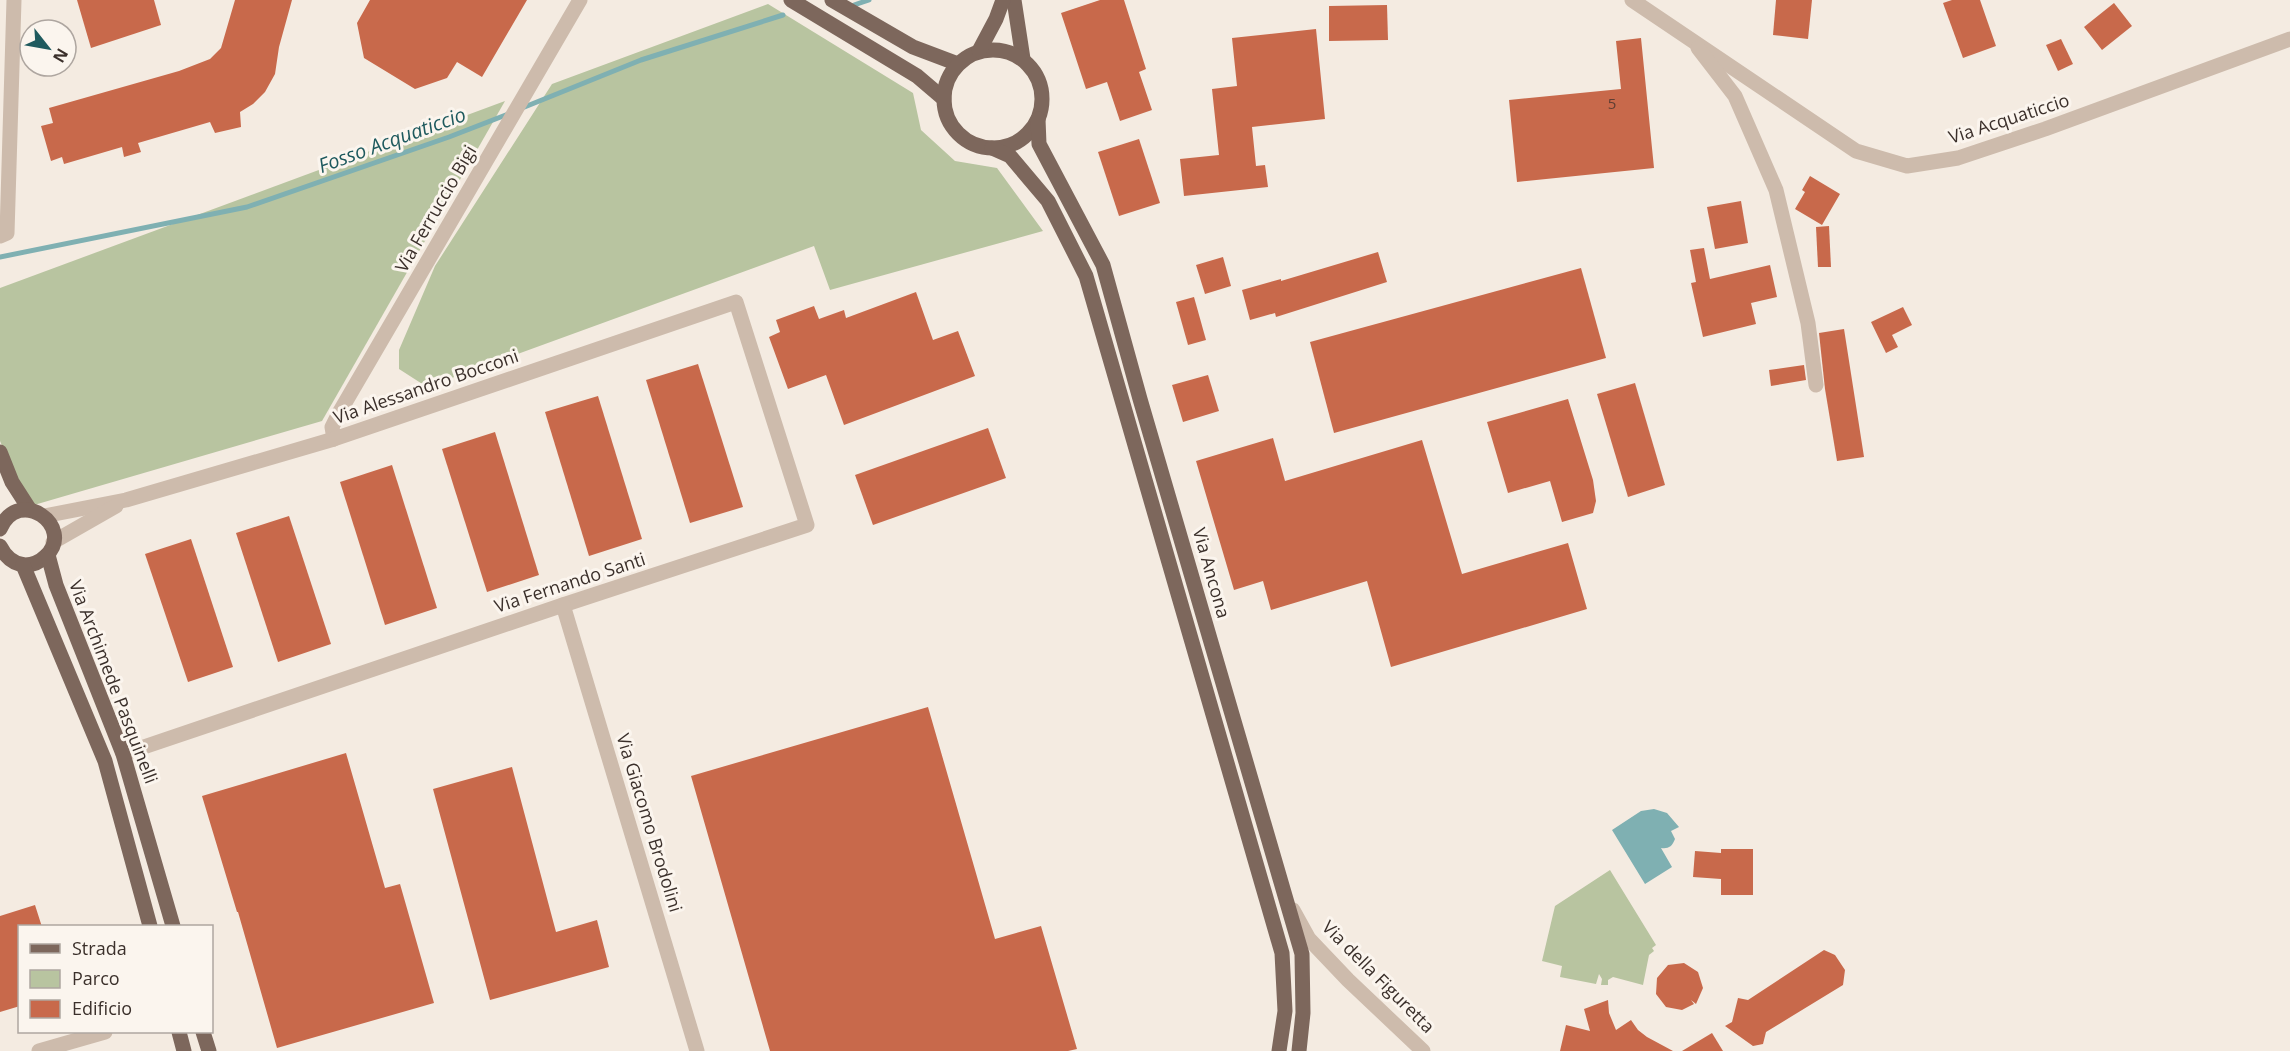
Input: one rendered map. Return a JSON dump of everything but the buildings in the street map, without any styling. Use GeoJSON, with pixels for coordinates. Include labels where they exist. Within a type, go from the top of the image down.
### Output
{"type":"FeatureCollection","features":[{"type":"Feature","properties":{"kind":"main road"},"geometry":{"type":"LineString","coordinates":[[791,0],[916,76],[944,99]]}},
{"type":"Feature","properties":{"kind":"main road"},"geometry":{"type":"LineString","coordinates":[[832,0],[913,47],[958,64]]}},
{"type":"Feature","properties":{"kind":"main road"},"geometry":{"type":"LineString","coordinates":[[979,51],[1003,0]]}},
{"type":"Feature","properties":{"kind":"main road"},"geometry":{"type":"LineString","coordinates":[[1014,0],[1023,59]]}},
{"type":"Feature","properties":{"kind":"main road"},"geometry":{"type":"LineString","coordinates":[[1002,50],[1023,59],[1037,76],[1043,97],[1038,119],[1024,137],[1003,147],[992,148],[971,143],[954,129],[945,110],[944,99],[948,81],[958,64],[979,51],[1002,50]]}},
{"type":"Feature","properties":{"kind":"main road","name":"Via Ancona"},"geometry":{"type":"LineString","coordinates":[[1038,119],[1039,144],[1103,265],[1287,900],[1302,954],[1303,1012],[1299,1051]]}},
{"type":"Feature","properties":{"kind":"main road","name":"Via Ancona"},"geometry":{"type":"LineString","coordinates":[[992,148],[1010,156],[1048,201],[1086,276],[1282,953],[1285,1011],[1279,1051]]}},
{"type":"Feature","properties":{"kind":"main road","name":"Via Archimede Pasquinelli"},"geometry":{"type":"LineString","coordinates":[[0,452],[12,482],[52,528],[51,548],[56,585],[123,754],[172,925]]}},
{"type":"Feature","properties":{"kind":"main road"},"geometry":{"type":"LineString","coordinates":[[1,523],[14,513],[37,513]]}},
{"type":"Feature","properties":{"kind":"main road","name":"Via Archimede Pasquinelli"},"geometry":{"type":"LineString","coordinates":[[0,546],[11,561],[105,761],[149,925]]}},
{"type":"Feature","properties":{"kind":"main road"},"geometry":{"type":"LineString","coordinates":[[11,561],[32,564],[51,548]]}},
{"type":"Feature","properties":{"kind":"main road"},"geometry":{"type":"LineString","coordinates":[[179,1033],[184,1051]]}},
{"type":"Feature","properties":{"kind":"main road"},"geometry":{"type":"LineString","coordinates":[[203,1033],[209,1051]]}},
{"type":"Feature","properties":{"kind":"street"},"geometry":{"type":"LineString","coordinates":[[0,236],[7,233],[14,0]]}},
{"type":"Feature","properties":{"kind":"street","name":"Via Ferruccio Bigi"},"geometry":{"type":"LineString","coordinates":[[334,439],[332,427],[339,413],[580,0]]}},
{"type":"Feature","properties":{"kind":"street","name":"Via Acquaticcio"},"geometry":{"type":"LineString","coordinates":[[1632,0],[1856,151],[1907,166],[1969,154],[2045,129],[2290,39]]}},
{"type":"Feature","properties":{"kind":"street"},"geometry":{"type":"LineString","coordinates":[[1688,37],[1735,96],[1776,190],[1808,323],[1816,385]]}},
{"type":"Feature","properties":{"kind":"street","name":"Via Alessandro Bocconi"},"geometry":{"type":"LineString","coordinates":[[37,513],[126,500],[334,439],[736,302]]}},
{"type":"Feature","properties":{"kind":"street","name":"Via Fernando Santi"},"geometry":{"type":"LineString","coordinates":[[123,754],[807,525],[736,302]]}},
{"type":"Feature","properties":{"kind":"street","name":"Via Alessandro Bocconi"},"geometry":{"type":"LineString","coordinates":[[51,548],[126,500]]}},
{"type":"Feature","properties":{"kind":"street","name":"Via Giacomo Brodolini"},"geometry":{"type":"LineString","coordinates":[[563,605],[697,1051]]}},
{"type":"Feature","properties":{"kind":"street","name":"Via della Figuretta"},"geometry":{"type":"LineString","coordinates":[[1287,900],[1309,939],[1348,980],[1423,1051]]}},
{"type":"Feature","properties":{"kind":"street"},"geometry":{"type":"LineString","coordinates":[[39,1051],[102,1033]]}},
{"type":"Feature","properties":{"kind":"green space"},"geometry":{"type":"Polygon","coordinates":[[[768,4],[913,93],[921,130],[955,161],[997,168],[1043,231],[830,290],[814,246],[427,387],[399,369],[399,350],[435,266],[552,84],[768,4]]]}},
{"type":"Feature","properties":{"kind":"green space"},"geometry":{"type":"Polygon","coordinates":[[[505,101],[322,421],[34,505],[11,468],[0,441],[0,288],[505,101]]]}},
{"type":"Feature","properties":{"kind":"green space"},"geometry":{"type":"Polygon","coordinates":[[[1610,870],[1656,945],[1652,948],[1654,951],[1649,955],[1643,985],[1613,977],[1608,980],[1608,985],[1601,985],[1602,979],[1599,974],[1596,984],[1560,977],[1562,966],[1542,961],[1555,906],[1610,870]]]}},
{"type":"Feature","properties":{"kind":"water"},"geometry":{"type":"Polygon","coordinates":[[[1654,809],[1667,813],[1679,827],[1671,831],[1675,839],[1671,846],[1661,848],[1672,867],[1645,884],[1612,830],[1641,811],[1654,809]]]}},
{"type":"Feature","properties":{"kind":"waterway"},"geometry":{"type":"LineString","coordinates":[[854,5],[869,0]]}},
{"type":"Feature","properties":{"kind":"waterway","name":"Fosso Acquaticcio"},"geometry":{"type":"LineString","coordinates":[[522,108],[641,60],[783,15]]}},
{"type":"Feature","properties":{"kind":"waterway","name":"Fosso Acquaticcio"},"geometry":{"type":"LineString","coordinates":[[0,257],[247,207],[449,137],[511,113]]}}]}
